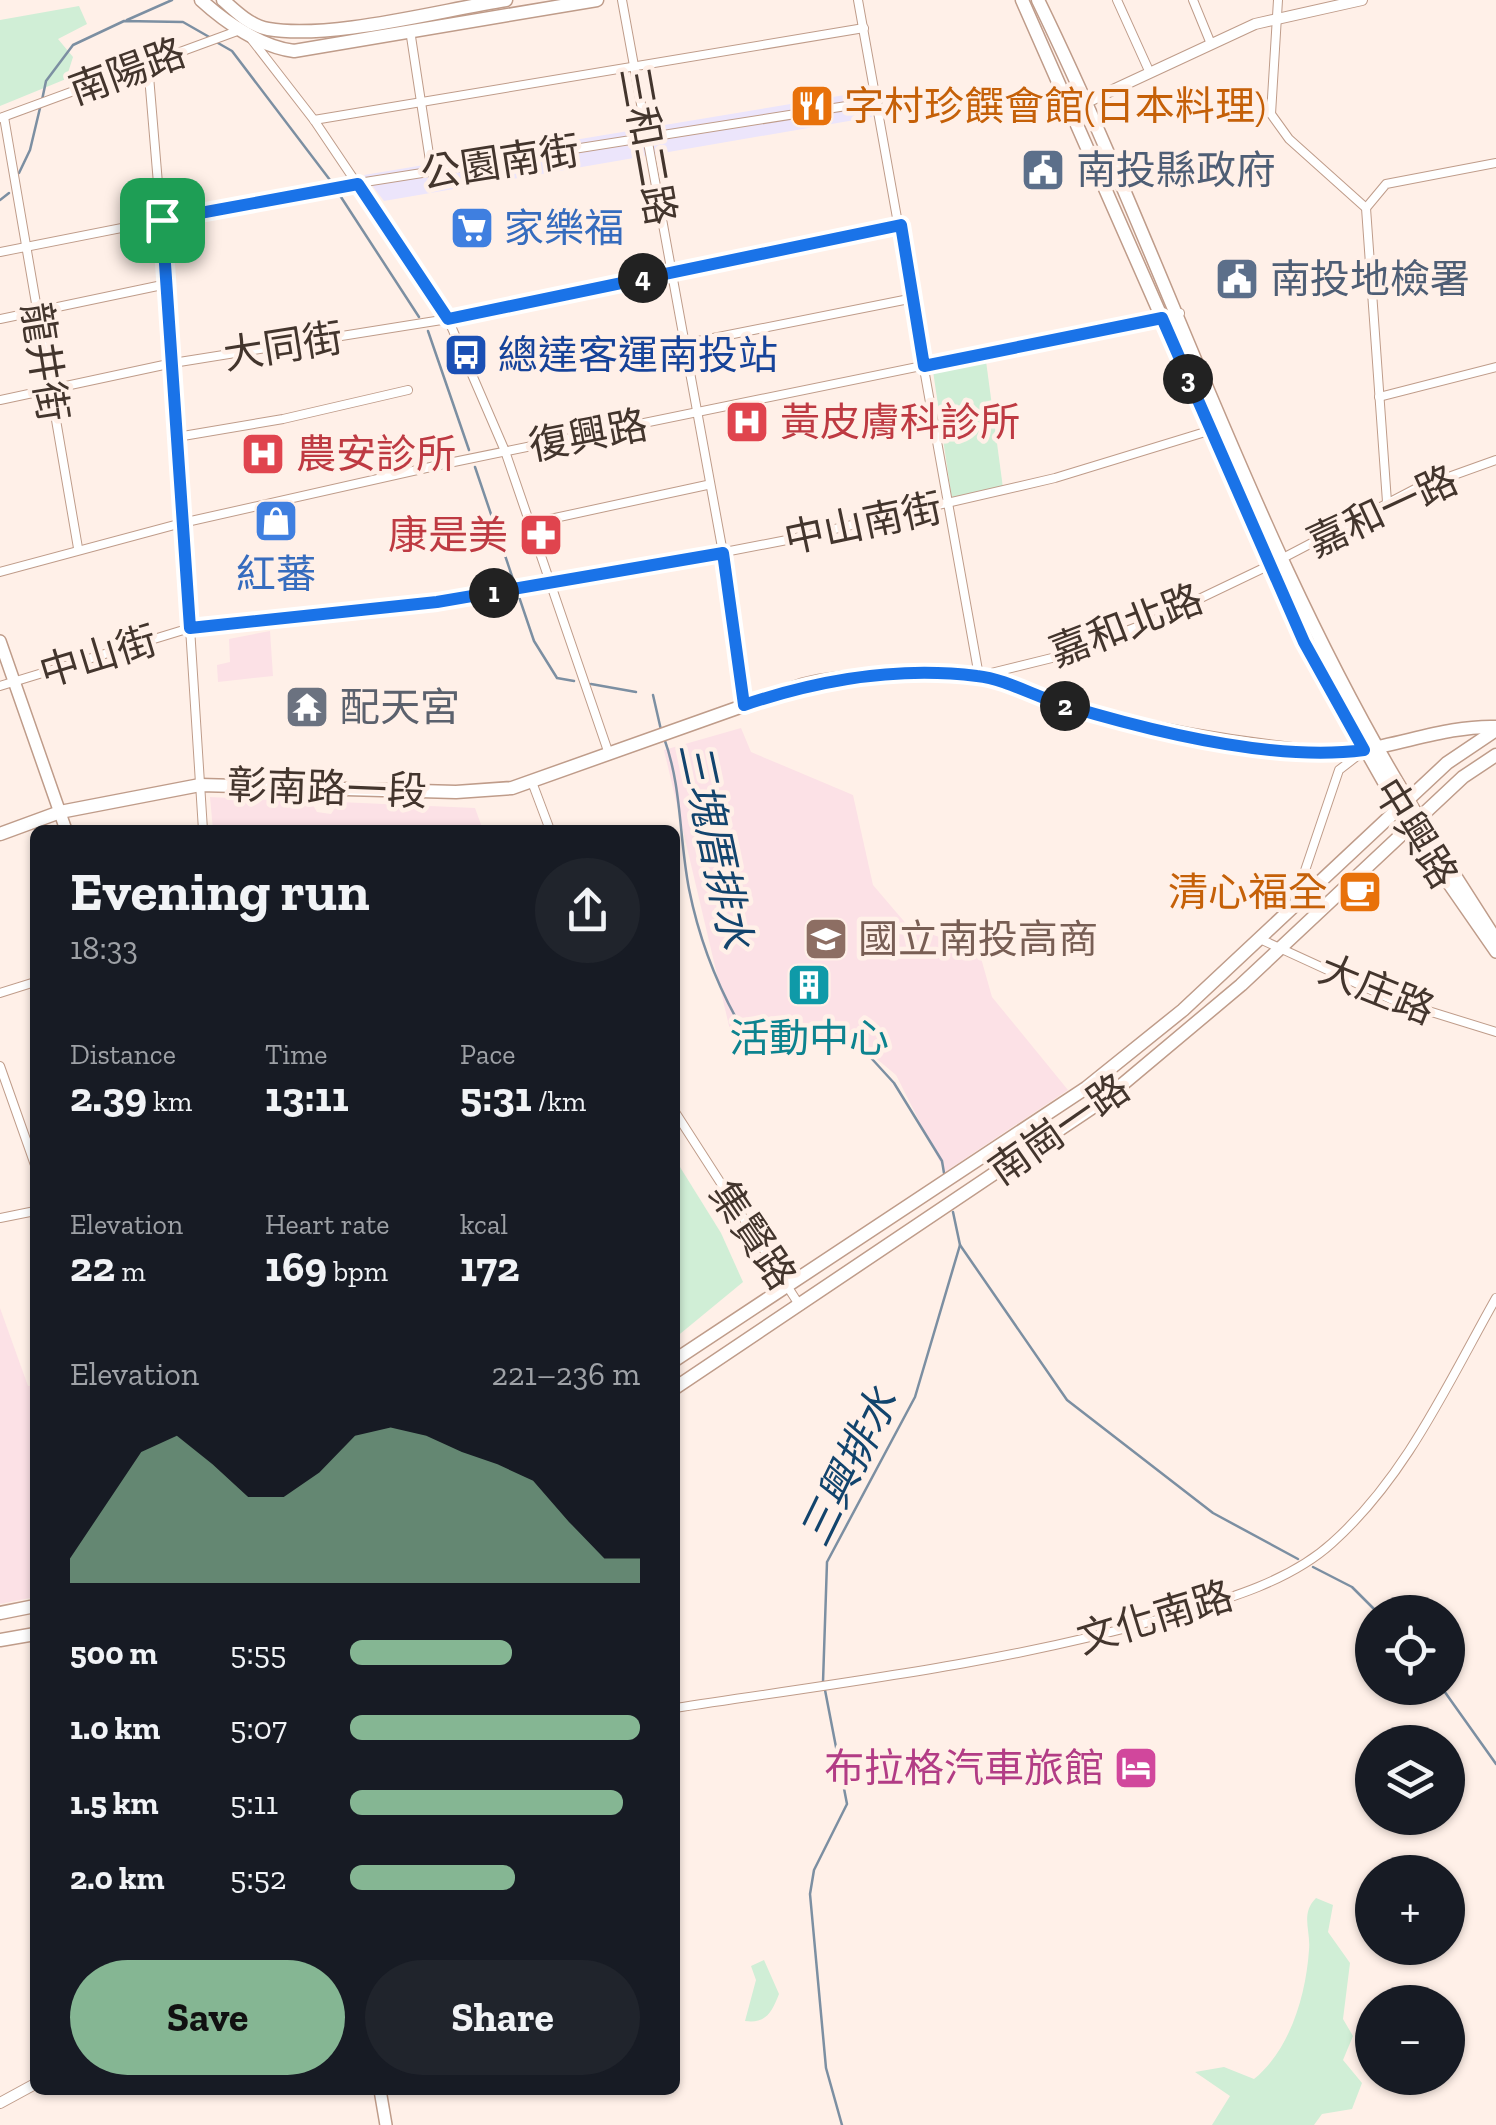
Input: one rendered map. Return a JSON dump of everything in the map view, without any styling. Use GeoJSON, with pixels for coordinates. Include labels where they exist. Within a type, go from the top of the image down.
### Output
{"type":"FeatureCollection","features":[{"type":"Feature","properties":{"kind":"main road"},"geometry":{"type":"LineString","coordinates":[[201,0],[278,49],[336,44],[597,0]]}},
{"type":"Feature","properties":{"kind":"main road"},"geometry":{"type":"LineString","coordinates":[[224,0],[235,11],[269,29],[334,28],[506,0]]}},
{"type":"Feature","properties":{"kind":"main road","name":"中興路"},"geometry":{"type":"LineString","coordinates":[[1022,0],[1037,9],[1162,318],[1218,428],[1304,642],[1496,952]]}},
{"type":"Feature","properties":{"kind":"main road"},"geometry":{"type":"LineString","coordinates":[[334,28],[336,44]]}},
{"type":"Feature","properties":{"kind":"main road","name":"中興路"},"geometry":{"type":"LineString","coordinates":[[1078,107],[1180,313],[1218,428]]}},
{"type":"Feature","properties":{"kind":"main road"},"geometry":{"type":"LineString","coordinates":[[0,641],[6,684],[64,825]]}},
{"type":"Feature","properties":{"kind":"main road"},"geometry":{"type":"LineString","coordinates":[[744,705],[819,681],[979,676],[1109,717],[1235,743],[1322,752],[1371,748],[1453,730],[1496,728]]}},
{"type":"Feature","properties":{"kind":"main road","name":"彰南路一段"},"geometry":{"type":"LineString","coordinates":[[0,834],[60,812],[200,785],[456,792],[512,788],[744,705]]}},
{"type":"Feature","properties":{"kind":"main road"},"geometry":{"type":"LineString","coordinates":[[1403,804],[1447,764],[1496,728]]}},
{"type":"Feature","properties":{"kind":"main road"},"geometry":{"type":"LineString","coordinates":[[1415,824],[1462,778],[1496,755]]}},
{"type":"Feature","properties":{"kind":"main road","name":"南崗一路"},"geometry":{"type":"LineString","coordinates":[[680,1357],[1086,1088],[1147,1041],[1403,804]]}},
{"type":"Feature","properties":{"kind":"main road","name":"中興路"},"geometry":{"type":"LineString","coordinates":[[1415,824],[1496,939]]}},
{"type":"Feature","properties":{"kind":"main road","name":"南崗一路"},"geometry":{"type":"LineString","coordinates":[[680,1385],[1105,1099],[1279,949],[1415,824]]}},
{"type":"Feature","properties":{"kind":"main road"},"geometry":{"type":"LineString","coordinates":[[0,1613],[30,1607]]}},
{"type":"Feature","properties":{"kind":"main road"},"geometry":{"type":"LineString","coordinates":[[0,1640],[30,1635]]}},
{"type":"Feature","properties":{"kind":"main road"},"geometry":{"type":"LineString","coordinates":[[381,2095],[386,2125]]}},
{"type":"Feature","properties":{"kind":"street","name":"三和二路"},"geometry":{"type":"LineString","coordinates":[[622,0],[723,553],[744,705]]}},
{"type":"Feature","properties":{"kind":"street"},"geometry":{"type":"LineString","coordinates":[[858,0],[979,676]]}},
{"type":"Feature","properties":{"kind":"street"},"geometry":{"type":"LineString","coordinates":[[1117,0],[1150,74]]}},
{"type":"Feature","properties":{"kind":"street"},"geometry":{"type":"LineString","coordinates":[[1193,0],[1211,44]]}},
{"type":"Feature","properties":{"kind":"street"},"geometry":{"type":"LineString","coordinates":[[1278,0],[1269,103],[1275,124],[1366,208]]}},
{"type":"Feature","properties":{"kind":"street"},"geometry":{"type":"LineString","coordinates":[[1078,107],[1275,17],[1362,0]]}},
{"type":"Feature","properties":{"kind":"street"},"geometry":{"type":"LineString","coordinates":[[235,11],[243,29],[314,120],[448,319],[504,452],[609,754]]}},
{"type":"Feature","properties":{"kind":"street"},"geometry":{"type":"LineString","coordinates":[[406,16],[432,174]]}},
{"type":"Feature","properties":{"kind":"street"},"geometry":{"type":"LineString","coordinates":[[314,120],[864,28]]}},
{"type":"Feature","properties":{"kind":"street","name":"南陽路"},"geometry":{"type":"LineString","coordinates":[[2,117],[243,29],[269,29]]}},
{"type":"Feature","properties":{"kind":"street"},"geometry":{"type":"LineString","coordinates":[[148,64],[174,362],[203,825]]}},
{"type":"Feature","properties":{"kind":"street","name":"公園南街"},"geometry":{"type":"LineString","coordinates":[[0,252],[358,184],[878,101]]}},
{"type":"Feature","properties":{"kind":"street","name":"龍井街"},"geometry":{"type":"LineString","coordinates":[[2,117],[78,548]]}},
{"type":"Feature","properties":{"kind":"street"},"geometry":{"type":"LineString","coordinates":[[1387,502],[1366,208],[1374,192],[1386,184],[1496,162]]}},
{"type":"Feature","properties":{"kind":"street","name":"大同街"},"geometry":{"type":"LineString","coordinates":[[0,400],[174,362],[448,319],[901,225]]}},
{"type":"Feature","properties":{"kind":"street"},"geometry":{"type":"LineString","coordinates":[[0,318],[168,284]]}},
{"type":"Feature","properties":{"kind":"street"},"geometry":{"type":"LineString","coordinates":[[683,344],[914,298]]}},
{"type":"Feature","properties":{"kind":"street","name":"復興路"},"geometry":{"type":"LineString","coordinates":[[0,572],[182,523],[504,452],[1180,313]]}},
{"type":"Feature","properties":{"kind":"street"},"geometry":{"type":"LineString","coordinates":[[1379,397],[1496,367]]}},
{"type":"Feature","properties":{"kind":"street"},"geometry":{"type":"LineString","coordinates":[[177,436],[283,420],[408,390]]}},
{"type":"Feature","properties":{"kind":"street","name":"中山南街"},"geometry":{"type":"LineString","coordinates":[[500,592],[723,553],[948,504],[1055,478],[1218,428]]}},
{"type":"Feature","properties":{"kind":"street","name":"嘉和一路"},"geometry":{"type":"LineString","coordinates":[[1275,562],[1387,502],[1496,460]]}},
{"type":"Feature","properties":{"kind":"street"},"geometry":{"type":"LineString","coordinates":[[527,524],[708,485]]}},
{"type":"Feature","properties":{"kind":"street","name":"嘉和北路"},"geometry":{"type":"LineString","coordinates":[[979,676],[1064,655],[1155,620],[1275,562]]}},
{"type":"Feature","properties":{"kind":"street","name":"中山街"},"geometry":{"type":"LineString","coordinates":[[6,684],[190,628],[500,592]]}},
{"type":"Feature","properties":{"kind":"street"},"geometry":{"type":"LineString","coordinates":[[1293,909],[1339,770],[1371,748]]}},
{"type":"Feature","properties":{"kind":"street"},"geometry":{"type":"LineString","coordinates":[[532,782],[548,825]]}},
{"type":"Feature","properties":{"kind":"street","name":"大庄路"},"geometry":{"type":"LineString","coordinates":[[1260,939],[1393,1000],[1496,1032]]}},
{"type":"Feature","properties":{"kind":"street"},"geometry":{"type":"LineString","coordinates":[[0,992],[30,983]]}},
{"type":"Feature","properties":{"kind":"street"},"geometry":{"type":"LineString","coordinates":[[0,1066],[30,1151]]}},
{"type":"Feature","properties":{"kind":"street","name":"集賢路"},"geometry":{"type":"LineString","coordinates":[[680,1120],[801,1306]]}},
{"type":"Feature","properties":{"kind":"street"},"geometry":{"type":"LineString","coordinates":[[0,1218],[30,1212]]}},
{"type":"Feature","properties":{"kind":"street","name":"文化南路"},"geometry":{"type":"LineString","coordinates":[[680,1707],[970,1664],[1076,1642],[1196,1608],[1302,1565],[1332,1543],[1415,1445],[1496,1298]]}},
{"type":"Feature","properties":{"kind":"street"},"geometry":{"type":"LineString","coordinates":[[0,2103],[30,2087]]}},
{"type":"Feature","properties":{"kind":"shaded area"},"geometry":{"type":"Polygon","coordinates":[[[869,91],[872,117],[384,201],[364,175],[869,91]]]}},
{"type":"Feature","properties":{"kind":"shaded area"},"geometry":{"type":"Polygon","coordinates":[[[270,631],[273,676],[218,682],[217,665],[230,662],[229,639],[270,631]]]}},
{"type":"Feature","properties":{"kind":"shaded area","name":"國立南投高商"},"geometry":{"type":"Polygon","coordinates":[[[741,728],[751,752],[853,795],[873,885],[908,926],[979,951],[992,997],[1068,1090],[945,1172],[896,1075],[854,1040],[730,1030],[664,750],[741,728]]]}},
{"type":"Feature","properties":{"kind":"shaded area"},"geometry":{"type":"Polygon","coordinates":[[[210,797],[311,802],[317,812],[331,814],[339,802],[475,808],[481,825],[213,825],[210,797]]]}},
{"type":"Feature","properties":{"kind":"shaded area"},"geometry":{"type":"Polygon","coordinates":[[[0,1308],[30,1386],[30,1598],[0,1604],[0,1308]]]}},
{"type":"Feature","properties":{"kind":"green space"},"geometry":{"type":"Polygon","coordinates":[[[79,6],[87,24],[58,39],[73,57],[66,79],[0,106],[0,20],[79,6]]]}},
{"type":"Feature","properties":{"kind":"green space"},"geometry":{"type":"Polygon","coordinates":[[[986,361],[1003,488],[952,500],[933,371],[986,361]]]}},
{"type":"Feature","properties":{"kind":"green space"},"geometry":{"type":"Polygon","coordinates":[[[680,1167],[721,1233],[743,1282],[680,1334],[680,1167]]]}},
{"type":"Feature","properties":{"kind":"green space"},"geometry":{"type":"Polygon","coordinates":[[[1316,1898],[1333,1905],[1328,1932],[1350,1963],[1343,2019],[1353,2036],[1343,2060],[1355,2075],[1357,2095],[1352,2109],[1322,2114],[1314,2125],[1212,2125],[1230,2096],[1195,2072],[1224,2067],[1254,2079],[1277,2053],[1300,2003],[1309,1950],[1307,1916],[1316,1898]]]}},
{"type":"Feature","properties":{"kind":"green space"},"geometry":{"type":"Polygon","coordinates":[[[764,1960],[779,1994],[767,2015],[758,2021],[745,2021],[756,1980],[751,1966],[764,1960]]]}},
{"type":"Feature","properties":{"kind":"waterway"},"geometry":{"type":"LineString","coordinates":[[127,20],[172,0]]}},
{"type":"Feature","properties":{"kind":"waterway","name":"三塊厝排水"},"geometry":{"type":"LineString","coordinates":[[42,100],[46,81],[73,45],[124,21],[183,22],[211,38]]}},
{"type":"Feature","properties":{"kind":"waterway","name":"三塊厝排水"},"geometry":{"type":"LineString","coordinates":[[218,43],[232,51],[330,180]]}},
{"type":"Feature","properties":{"kind":"waterway","name":"三塊厝排水"},"geometry":{"type":"LineString","coordinates":[[19,173],[30,150],[40,108]]}},
{"type":"Feature","properties":{"kind":"waterway","name":"三塊厝排水"},"geometry":{"type":"LineString","coordinates":[[0,200],[9,193]]}},
{"type":"Feature","properties":{"kind":"waterway","name":"三塊厝排水"},"geometry":{"type":"LineString","coordinates":[[339,194],[419,317]]}},
{"type":"Feature","properties":{"kind":"waterway","name":"三塊厝排水"},"geometry":{"type":"LineString","coordinates":[[428,331],[469,450]]}},
{"type":"Feature","properties":{"kind":"waterway","name":"三塊厝排水"},"geometry":{"type":"LineString","coordinates":[[475,467],[534,641],[557,678],[574,681]]}},
{"type":"Feature","properties":{"kind":"waterway","name":"三塊厝排水"},"geometry":{"type":"LineString","coordinates":[[591,684],[636,692]]}},
{"type":"Feature","properties":{"kind":"waterway","name":"三塊厝排水"},"geometry":{"type":"LineString","coordinates":[[653,695],[661,730]]}},
{"type":"Feature","properties":{"kind":"waterway","name":"三塊厝排水"},"geometry":{"type":"LineString","coordinates":[[664,738],[674,775],[689,889],[698,926],[718,981],[744,1032],[862,1048],[894,1083],[942,1161],[944,1173]]}},
{"type":"Feature","properties":{"kind":"waterway","name":"三塊厝排水"},"geometry":{"type":"LineString","coordinates":[[953,1212],[960,1245],[1067,1400],[1213,1513],[1298,1559]]}},
{"type":"Feature","properties":{"kind":"waterway","name":"三興排水"},"geometry":{"type":"LineString","coordinates":[[823,1682],[827,1562],[915,1397],[960,1245]]}},
{"type":"Feature","properties":{"kind":"waterway","name":"三塊厝排水"},"geometry":{"type":"LineString","coordinates":[[1313,1567],[1360,1595]]}},
{"type":"Feature","properties":{"kind":"waterway","name":"三興排水"},"geometry":{"type":"LineString","coordinates":[[825,1690],[847,1804],[814,1870],[810,1894],[826,2068],[842,2125]]}},
{"type":"Feature","properties":{"kind":"waterway","name":"三塊厝排水"},"geometry":{"type":"LineString","coordinates":[[1454,1705],[1496,1764]]}},
{"type":"Feature","properties":{"kind":"place","name":"字村珍饌會館(日本料理)"},"geometry":{"type":"Point","coordinates":[812,106]}},
{"type":"Feature","properties":{"kind":"place","name":"南投縣政府"},"geometry":{"type":"Point","coordinates":[1043,170]}},
{"type":"Feature","properties":{"kind":"place","name":"家樂福"},"geometry":{"type":"Point","coordinates":[472,228]}},
{"type":"Feature","properties":{"kind":"place","name":"南投地檢署"},"geometry":{"type":"Point","coordinates":[1237,279]}},
{"type":"Feature","properties":{"kind":"place","name":"總達客運南投站"},"geometry":{"type":"Point","coordinates":[466,355]}},
{"type":"Feature","properties":{"kind":"place","name":"黃皮膚科診所"},"geometry":{"type":"Point","coordinates":[747,422]}},
{"type":"Feature","properties":{"kind":"place","name":"農安診所"},"geometry":{"type":"Point","coordinates":[263,454]}},
{"type":"Feature","properties":{"kind":"place","name":"紅蕃"},"geometry":{"type":"Point","coordinates":[276,521]}},
{"type":"Feature","properties":{"kind":"place","name":"康是美"},"geometry":{"type":"Point","coordinates":[541,535]}},
{"type":"Feature","properties":{"kind":"place","name":"配天宮"},"geometry":{"type":"Point","coordinates":[307,707]}},
{"type":"Feature","properties":{"kind":"place","name":"清心福全"},"geometry":{"type":"Point","coordinates":[1360,892]}},
{"type":"Feature","properties":{"kind":"place","name":"國立南投高商"},"geometry":{"type":"Point","coordinates":[826,939]}},
{"type":"Feature","properties":{"kind":"place","name":"活動中心"},"geometry":{"type":"Point","coordinates":[809,985]}},
{"type":"Feature","properties":{"kind":"place","name":"布拉格汽車旅館"},"geometry":{"type":"Point","coordinates":[1136,1768]}},
{"type":"Feature","properties":{"kind":"route"},"geometry":{"type":"LineString","coordinates":[[358,184],[401,254],[448,319],[901,225],[924,366],[1162,318],[1304,642],[1364,750],[1322,752],[1235,743],[1062,705],[979,676],[819,681],[744,705],[723,553],[550,586],[437,602],[190,628],[162,220],[308,190],[358,184]]}}]}
